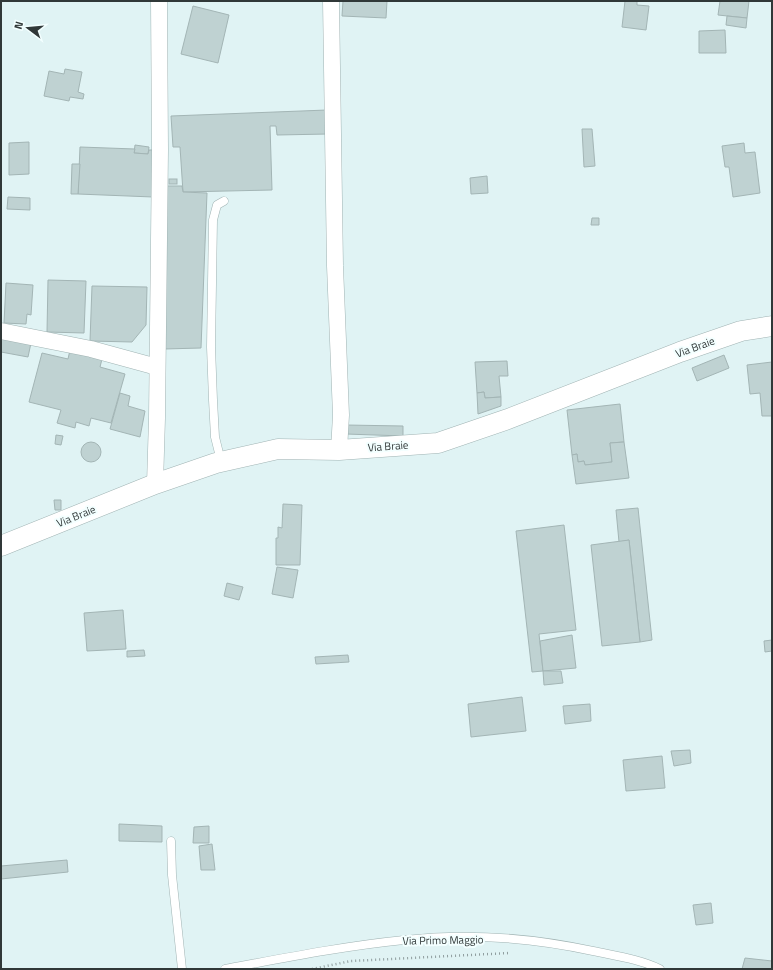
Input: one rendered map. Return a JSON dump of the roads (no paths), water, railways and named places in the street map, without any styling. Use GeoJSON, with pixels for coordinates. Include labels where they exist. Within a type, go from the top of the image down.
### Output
{"type":"FeatureCollection","features":[{"type":"Feature","properties":{"kind":"street"},"geometry":{"type":"LineString","coordinates":[[155,484],[158,418],[157,367],[160,158],[159,1]]}},
{"type":"Feature","properties":{"kind":"street"},"geometry":{"type":"LineString","coordinates":[[331,1],[335,258],[341,415],[339,450]]}},
{"type":"Feature","properties":{"kind":"street","name":"Via Braie"},"geometry":{"type":"LineString","coordinates":[[1,546],[155,484],[221,461],[278,449],[339,450],[438,443],[508,419],[741,331],[772,326]]}},
{"type":"Feature","properties":{"kind":"street"},"geometry":{"type":"LineString","coordinates":[[1,332],[90,350],[157,367]]}},
{"type":"Feature","properties":{"kind":"lane"},"geometry":{"type":"LineString","coordinates":[[221,461],[215,437],[211,347],[214,220],[217,205],[224,200]]}},
{"type":"Feature","properties":{"kind":"lane"},"geometry":{"type":"LineString","coordinates":[[171,841],[172,875],[182,969]]}},
{"type":"Feature","properties":{"kind":"lane","name":"Via Primo Maggio"},"geometry":{"type":"LineString","coordinates":[[225,969],[336,949],[405,940],[468,937],[557,943],[644,962],[660,969]]}}]}
